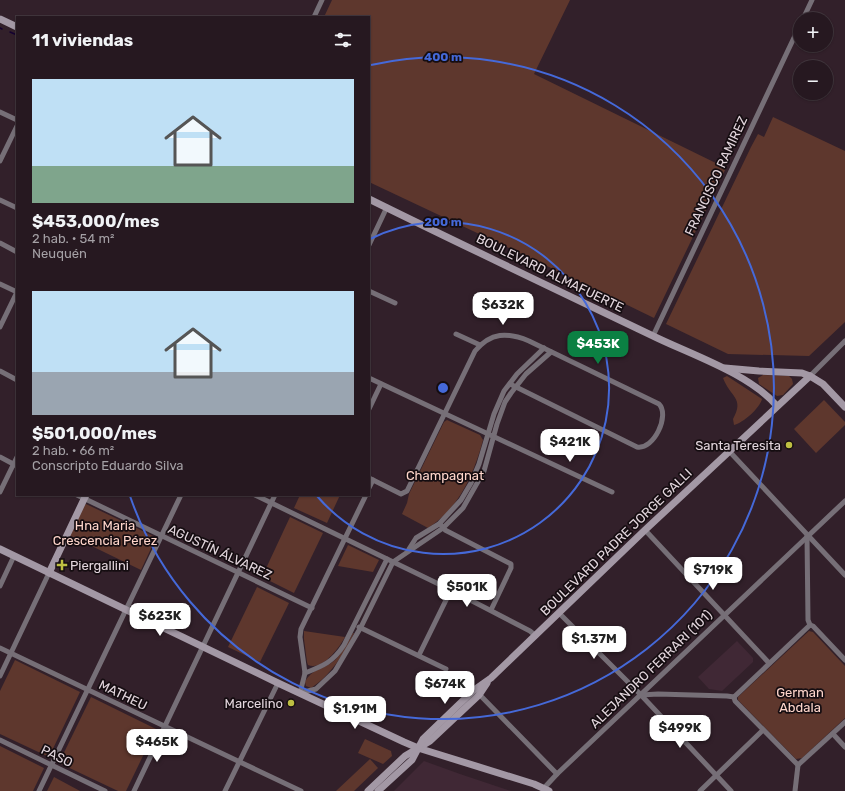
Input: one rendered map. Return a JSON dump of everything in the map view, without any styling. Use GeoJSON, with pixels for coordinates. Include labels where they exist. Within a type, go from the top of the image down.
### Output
{"type":"FeatureCollection","features":[{"type":"Feature","properties":{"kind":"main road"},"geometry":{"type":"LineString","coordinates":[[0,19],[16,27]]}},
{"type":"Feature","properties":{"kind":"main road","name":"BOULEVARD ALMAFUERTE"},"geometry":{"type":"LineString","coordinates":[[370,200],[653,336],[721,367],[759,389],[777,406]]}},
{"type":"Feature","properties":{"kind":"main road","name":"BOULEVARD ALMAFUERTE"},"geometry":{"type":"LineString","coordinates":[[721,367],[759,371],[796,372],[810,376],[823,384],[845,407]]}},
{"type":"Feature","properties":{"kind":"main road","name":"BOULEVARD PADRE JORGE GALLI"},"geometry":{"type":"LineString","coordinates":[[378,791],[412,760],[422,739],[477,692],[645,530],[810,376]]}},
{"type":"Feature","properties":{"kind":"main road"},"geometry":{"type":"LineString","coordinates":[[49,573],[85,497]]}},
{"type":"Feature","properties":{"kind":"main road"},"geometry":{"type":"LineString","coordinates":[[0,549],[202,647],[418,748],[546,790]]}},
{"type":"Feature","properties":{"kind":"main road"},"geometry":{"type":"LineString","coordinates":[[368,791],[405,756],[418,748]]}},
{"type":"Feature","properties":{"kind":"street"},"geometry":{"type":"LineString","coordinates":[[314,16],[322,0]]}},
{"type":"Feature","properties":{"kind":"street"},"geometry":{"type":"LineString","coordinates":[[806,12],[812,0]]}},
{"type":"Feature","properties":{"kind":"street","name":"FRANCISCO RAMIREZ"},"geometry":{"type":"LineString","coordinates":[[653,336],[793,40]]}},
{"type":"Feature","properties":{"kind":"street"},"geometry":{"type":"LineString","coordinates":[[0,112],[16,120]]}},
{"type":"Feature","properties":{"kind":"street"},"geometry":{"type":"LineString","coordinates":[[0,161],[16,128]]}},
{"type":"Feature","properties":{"kind":"street"},"geometry":{"type":"LineString","coordinates":[[0,200],[16,208]]}},
{"type":"Feature","properties":{"kind":"street"},"geometry":{"type":"LineString","coordinates":[[370,243],[387,208]]}},
{"type":"Feature","properties":{"kind":"street"},"geometry":{"type":"LineString","coordinates":[[0,244],[16,252]]}},
{"type":"Feature","properties":{"kind":"street"},"geometry":{"type":"LineString","coordinates":[[0,284],[16,292]]}},
{"type":"Feature","properties":{"kind":"street"},"geometry":{"type":"LineString","coordinates":[[370,290],[395,303]]}},
{"type":"Feature","properties":{"kind":"street"},"geometry":{"type":"LineString","coordinates":[[0,327],[16,294]]}},
{"type":"Feature","properties":{"kind":"street"},"geometry":{"type":"LineString","coordinates":[[456,334],[480,345]]}},
{"type":"Feature","properties":{"kind":"street"},"geometry":{"type":"LineString","coordinates":[[371,479],[402,494],[407,491],[475,351],[480,345],[494,336],[511,335],[529,341],[659,404],[662,407],[663,412],[655,437],[646,446],[637,447],[510,384]]}},
{"type":"Feature","properties":{"kind":"street","name":"BOULEVARD PADRE JORGE GALLI"},"geometry":{"type":"LineString","coordinates":[[810,376],[845,341]]}},
{"type":"Feature","properties":{"kind":"street"},"geometry":{"type":"LineString","coordinates":[[441,526],[461,500],[471,483],[479,464],[498,404],[504,391],[517,374],[544,348]]}},
{"type":"Feature","properties":{"kind":"street"},"geometry":{"type":"LineString","coordinates":[[366,496],[301,629],[300,637],[305,673],[300,693],[316,689],[329,678],[361,628],[393,562],[463,508],[474,492],[484,471],[505,402],[515,387],[541,360],[551,352]]}},
{"type":"Feature","properties":{"kind":"street"},"geometry":{"type":"LineString","coordinates":[[0,371],[16,379]]}},
{"type":"Feature","properties":{"kind":"street"},"geometry":{"type":"LineString","coordinates":[[370,378],[494,438],[612,492]]}},
{"type":"Feature","properties":{"kind":"street"},"geometry":{"type":"LineString","coordinates":[[370,407],[381,384]]}},
{"type":"Feature","properties":{"kind":"street"},"geometry":{"type":"LineString","coordinates":[[729,451],[845,575]]}},
{"type":"Feature","properties":{"kind":"street"},"geometry":{"type":"LineString","coordinates":[[0,457],[15,465],[0,492]]}},
{"type":"Feature","properties":{"kind":"street"},"geometry":{"type":"LineString","coordinates":[[39,791],[182,496]]}},
{"type":"Feature","properties":{"kind":"street"},"geometry":{"type":"LineString","coordinates":[[257,496],[491,610],[530,631],[536,636]]}},
{"type":"Feature","properties":{"kind":"street"},"geometry":{"type":"LineString","coordinates":[[134,791],[274,496]]}},
{"type":"Feature","properties":{"kind":"street","name":"AGUSTÍN ÁLVAREZ"},"geometry":{"type":"LineString","coordinates":[[85,497],[162,536],[312,608]]}},
{"type":"Feature","properties":{"kind":"street","name":"ALEJANDRO FERRARI (101)"},"geometry":{"type":"LineString","coordinates":[[546,790],[557,774],[845,501]]}},
{"type":"Feature","properties":{"kind":"street"},"geometry":{"type":"LineString","coordinates":[[441,526],[511,564],[511,568],[491,610]]}},
{"type":"Feature","properties":{"kind":"street"},"geometry":{"type":"LineString","coordinates":[[645,530],[769,663]]}},
{"type":"Feature","properties":{"kind":"street"},"geometry":{"type":"LineString","coordinates":[[808,536],[808,620],[810,625],[813,626],[844,656]]}},
{"type":"Feature","properties":{"kind":"street"},"geometry":{"type":"LineString","coordinates":[[0,586],[14,556]]}},
{"type":"Feature","properties":{"kind":"street"},"geometry":{"type":"LineString","coordinates":[[305,673],[318,668],[333,659],[344,645],[387,559]]}},
{"type":"Feature","properties":{"kind":"street"},"geometry":{"type":"LineString","coordinates":[[0,676],[49,573]]}},
{"type":"Feature","properties":{"kind":"street"},"geometry":{"type":"LineString","coordinates":[[419,655],[451,590]]}},
{"type":"Feature","properties":{"kind":"street"},"geometry":{"type":"LineString","coordinates":[[559,613],[641,695],[731,791]]}},
{"type":"Feature","properties":{"kind":"street"},"geometry":{"type":"LineString","coordinates":[[354,624],[446,669]]}},
{"type":"Feature","properties":{"kind":"street"},"geometry":{"type":"LineString","coordinates":[[734,697],[810,625]]}},
{"type":"Feature","properties":{"kind":"street","name":"MATHEU"},"geometry":{"type":"LineString","coordinates":[[0,648],[301,791]]}},
{"type":"Feature","properties":{"kind":"street"},"geometry":{"type":"LineString","coordinates":[[225,791],[278,683]]}},
{"type":"Feature","properties":{"kind":"street"},"geometry":{"type":"LineString","coordinates":[[477,692],[557,774]]}},
{"type":"Feature","properties":{"kind":"street"},"geometry":{"type":"LineString","coordinates":[[641,695],[658,694],[734,697]]}},
{"type":"Feature","properties":{"kind":"street"},"geometry":{"type":"LineString","coordinates":[[734,697],[735,701],[798,765]]}},
{"type":"Feature","properties":{"kind":"street"},"geometry":{"type":"LineString","coordinates":[[795,791],[798,765],[845,722]]}},
{"type":"Feature","properties":{"kind":"street"},"geometry":{"type":"LineString","coordinates":[[700,791],[763,730]]}},
{"type":"Feature","properties":{"kind":"street"},"geometry":{"type":"LineString","coordinates":[[833,734],[845,746]]}},
{"type":"Feature","properties":{"kind":"street","name":"PASO"},"geometry":{"type":"LineString","coordinates":[[0,740],[105,791]]}},
{"type":"Feature","properties":{"kind":"shaded area"},"geometry":{"type":"Polygon","coordinates":[[[737,641],[753,658],[753,662],[722,691],[709,689],[698,677],[737,641]]]}},
{"type":"Feature","properties":{"kind":"shaded area"},"geometry":{"type":"Polygon","coordinates":[[[424,761],[460,774],[511,791],[394,791],[424,761]]]}},
{"type":"Feature","properties":{"kind":"green space"},"geometry":{"type":"Polygon","coordinates":[[[332,0],[570,0],[534,74],[726,168],[654,318],[370,182],[370,16],[324,16],[332,0]]]}},
{"type":"Feature","properties":{"kind":"green space"},"geometry":{"type":"Polygon","coordinates":[[[773,117],[845,151],[845,322],[809,356],[728,354],[666,324],[751,147],[758,134],[764,137],[773,117]]]}},
{"type":"Feature","properties":{"kind":"green space"},"geometry":{"type":"Polygon","coordinates":[[[763,375],[789,376],[792,379],[793,384],[783,395],[777,396],[759,384],[758,378],[763,375]]]}},
{"type":"Feature","properties":{"kind":"green space"},"geometry":{"type":"Polygon","coordinates":[[[727,376],[762,399],[761,403],[751,415],[734,425],[733,419],[736,412],[737,402],[723,378],[727,376]]]}},
{"type":"Feature","properties":{"kind":"green space"},"geometry":{"type":"Polygon","coordinates":[[[824,400],[845,422],[845,425],[816,453],[794,429],[824,400]]]}},
{"type":"Feature","properties":{"kind":"green space","name":"Champagnat"},"geometry":{"type":"Polygon","coordinates":[[[447,420],[480,435],[483,440],[470,478],[464,489],[448,511],[428,528],[402,514],[409,494],[444,422],[447,420]]]}},
{"type":"Feature","properties":{"kind":"green space"},"geometry":{"type":"Polygon","coordinates":[[[300,496],[340,496],[327,523],[294,508],[300,496]]]}},
{"type":"Feature","properties":{"kind":"green space","name":"Hna Maria Crescencia Pérez"},"geometry":{"type":"Polygon","coordinates":[[[86,504],[153,536],[154,542],[141,570],[69,535],[86,504]]]}},
{"type":"Feature","properties":{"kind":"green space"},"geometry":{"type":"Polygon","coordinates":[[[290,517],[323,533],[294,593],[262,577],[290,517]]]}},
{"type":"Feature","properties":{"kind":"green space"},"geometry":{"type":"Polygon","coordinates":[[[348,545],[379,560],[373,572],[338,566],[348,545]]]}},
{"type":"Feature","properties":{"kind":"green space"},"geometry":{"type":"Polygon","coordinates":[[[257,587],[289,603],[260,662],[228,647],[257,587]]]}},
{"type":"Feature","properties":{"kind":"green space"},"geometry":{"type":"Polygon","coordinates":[[[304,631],[345,637],[330,657],[319,665],[313,666],[308,665],[307,662],[304,631]]]}},
{"type":"Feature","properties":{"kind":"green space","name":"German Abdala"},"geometry":{"type":"Polygon","coordinates":[[[809,631],[813,632],[845,666],[845,718],[802,758],[796,759],[738,700],[738,697],[809,631]]]}},
{"type":"Feature","properties":{"kind":"green space"},"geometry":{"type":"Polygon","coordinates":[[[353,633],[346,648],[331,671],[311,688],[306,686],[305,682],[311,674],[331,663],[338,657],[353,633]]]}},
{"type":"Feature","properties":{"kind":"green space"},"geometry":{"type":"Polygon","coordinates":[[[15,660],[80,692],[49,757],[0,734],[0,691],[15,660]]]}},
{"type":"Feature","properties":{"kind":"green space"},"geometry":{"type":"Polygon","coordinates":[[[91,697],[156,729],[126,791],[118,791],[59,763],[91,697]]]}},
{"type":"Feature","properties":{"kind":"green space"},"geometry":{"type":"Polygon","coordinates":[[[365,739],[391,751],[392,756],[383,764],[358,753],[365,739]]]}},
{"type":"Feature","properties":{"kind":"green space"},"geometry":{"type":"Polygon","coordinates":[[[0,746],[44,768],[33,791],[0,791],[0,746]]]}},
{"type":"Feature","properties":{"kind":"green space"},"geometry":{"type":"Polygon","coordinates":[[[370,759],[378,768],[354,791],[336,791],[370,759]]]}},
{"type":"Feature","properties":{"kind":"green space"},"geometry":{"type":"Polygon","coordinates":[[[54,777],[80,791],[47,791],[54,777]]]}},
{"type":"Feature","properties":{"kind":"waterway"},"geometry":{"type":"LineString","coordinates":[[10,32],[16,35]]}},
{"type":"Feature","properties":{"kind":"place","name":"Santa Teresita"},"geometry":{"type":"Point","coordinates":[789,445]}},
{"type":"Feature","properties":{"kind":"place","name":"Piergallini"},"geometry":{"type":"Point","coordinates":[62,565]}},
{"type":"Feature","properties":{"kind":"place","name":"Marcelino"},"geometry":{"type":"Point","coordinates":[291,703]}}]}
